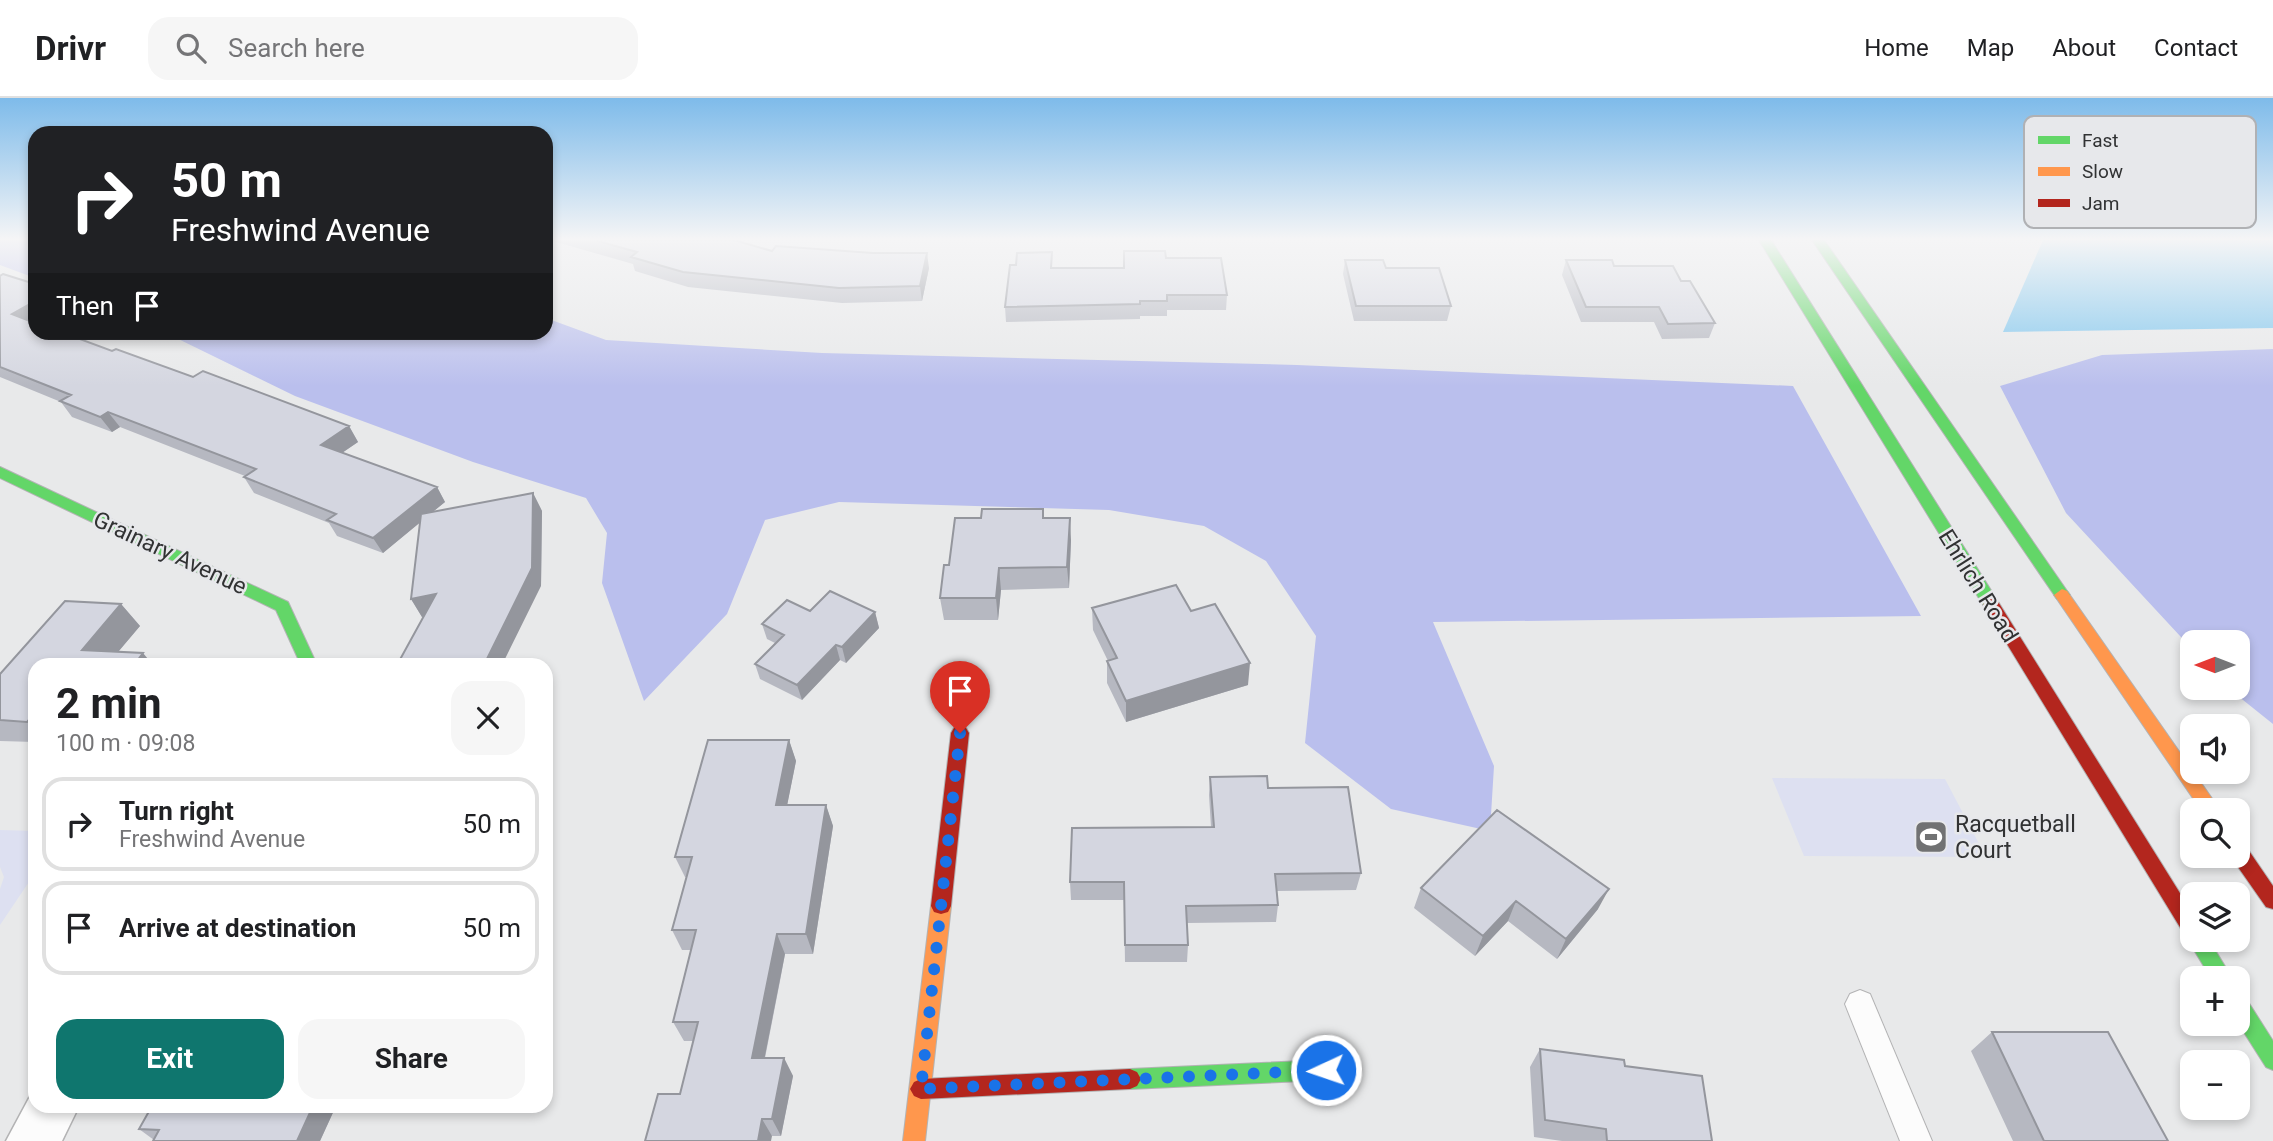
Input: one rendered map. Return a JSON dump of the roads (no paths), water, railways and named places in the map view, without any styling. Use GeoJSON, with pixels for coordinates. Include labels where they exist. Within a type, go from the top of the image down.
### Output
{"type":"FeatureCollection","features":[{"type":"Feature","properties":{"kind":"main road","name":"Ehrlich Road"},"geometry":{"type":"LineString","coordinates":[[1795,289],[2180,910]]}},
{"type":"Feature","properties":{"kind":"main road"},"geometry":{"type":"LineString","coordinates":[[1852,289],[2203,798]]}},
{"type":"Feature","properties":{"kind":"main road","name":"Grainary Avenue"},"geometry":{"type":"LineString","coordinates":[[0,472],[282,606],[306,658]]}},
{"type":"Feature","properties":{"kind":"main road"},"geometry":{"type":"LineString","coordinates":[[914,1141],[960,733]]}},
{"type":"Feature","properties":{"kind":"main road"},"geometry":{"type":"LineString","coordinates":[[2250,867],[2273,901]]}},
{"type":"Feature","properties":{"kind":"main road"},"geometry":{"type":"LineString","coordinates":[[2250,1023],[2273,1060]]}},
{"type":"Feature","properties":{"kind":"main road"},"geometry":{"type":"LineString","coordinates":[[921,1089],[1326,1070]]}},
{"type":"Feature","properties":{"kind":"street"},"geometry":{"type":"LineString","coordinates":[[33,1141],[49,1113]]}},
{"type":"Feature","properties":{"kind":"lane"},"geometry":{"type":"LineString","coordinates":[[1860,1004],[1916,1141]]}},
{"type":"Feature","properties":{"kind":"place","name":"Racquetball Court"},"geometry":{"type":"Point","coordinates":[1931,837]}}]}
